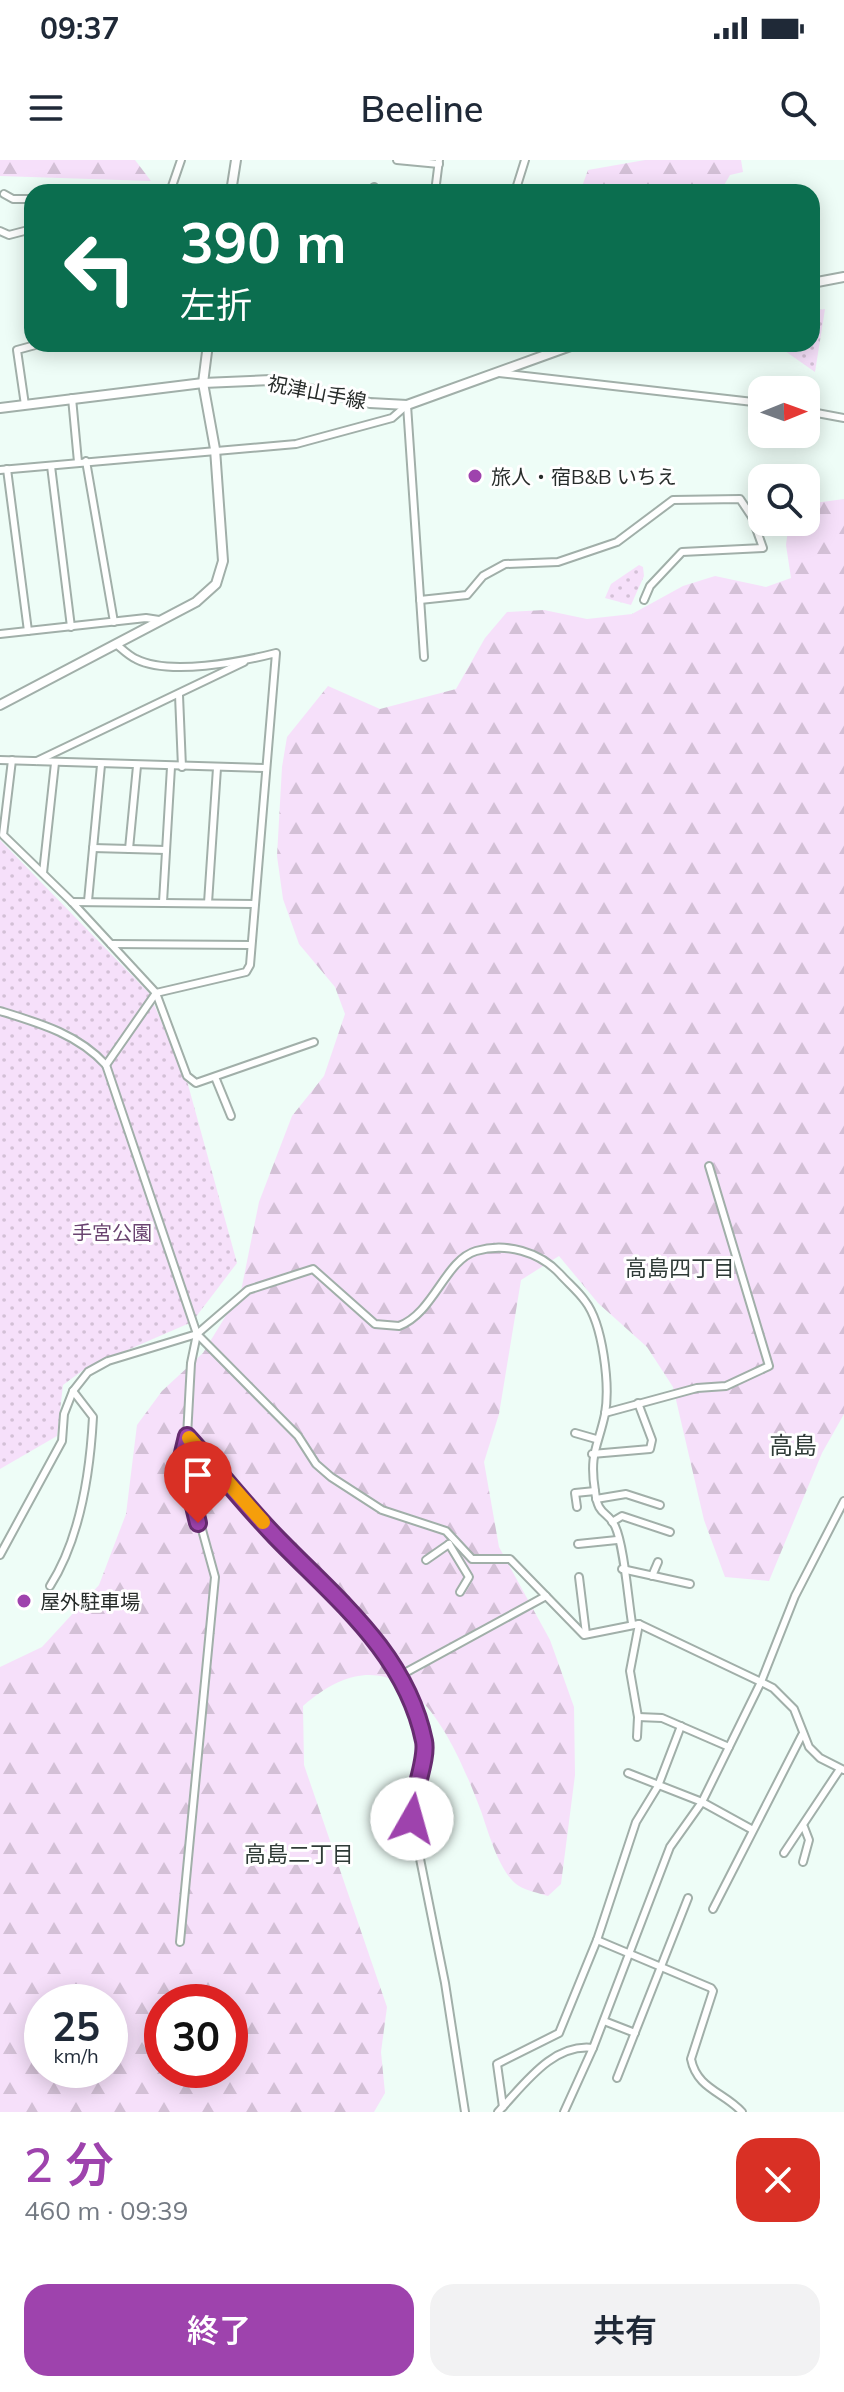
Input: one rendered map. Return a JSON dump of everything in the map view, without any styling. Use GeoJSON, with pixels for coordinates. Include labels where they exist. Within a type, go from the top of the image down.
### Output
{"type":"FeatureCollection","features":[{"type":"Feature","properties":{"kind":"street"},"geometry":{"type":"LineString","coordinates":[[173,184],[181,160]]}},
{"type":"Feature","properties":{"kind":"street"},"geometry":{"type":"LineString","coordinates":[[232,184],[236,160]]}},
{"type":"Feature","properties":{"kind":"street"},"geometry":{"type":"LineString","coordinates":[[397,160],[439,162],[436,184]]}},
{"type":"Feature","properties":{"kind":"street"},"geometry":{"type":"LineString","coordinates":[[518,184],[525,160]]}},
{"type":"Feature","properties":{"kind":"street"},"geometry":{"type":"LineString","coordinates":[[4,194],[13,199],[24,199]]}},
{"type":"Feature","properties":{"kind":"street"},"geometry":{"type":"LineString","coordinates":[[0,231],[9,235],[24,231]]}},
{"type":"Feature","properties":{"kind":"street"},"geometry":{"type":"LineString","coordinates":[[820,282],[844,277]]}},
{"type":"Feature","properties":{"kind":"street"},"geometry":{"type":"LineString","coordinates":[[24,348],[17,350],[25,405]]}},
{"type":"Feature","properties":{"kind":"street"},"geometry":{"type":"LineString","coordinates":[[0,705],[209,592],[223,561],[215,449],[203,383],[207,352]]}},
{"type":"Feature","properties":{"kind":"street","name":"祝津山手線"},"geometry":{"type":"LineString","coordinates":[[0,408],[203,383],[271,380],[370,403],[407,405],[554,352]]}},
{"type":"Feature","properties":{"kind":"street"},"geometry":{"type":"LineString","coordinates":[[496,373],[748,401]]}},
{"type":"Feature","properties":{"kind":"street"},"geometry":{"type":"LineString","coordinates":[[72,398],[114,622]]}},
{"type":"Feature","properties":{"kind":"street"},"geometry":{"type":"LineString","coordinates":[[28,631],[4,470],[296,444],[392,418],[407,405]]}},
{"type":"Feature","properties":{"kind":"street"},"geometry":{"type":"LineString","coordinates":[[407,405],[424,657]]}},
{"type":"Feature","properties":{"kind":"street"},"geometry":{"type":"LineString","coordinates":[[820,413],[843,415]]}},
{"type":"Feature","properties":{"kind":"street"},"geometry":{"type":"LineString","coordinates":[[51,466],[71,627]]}},
{"type":"Feature","properties":{"kind":"street"},"geometry":{"type":"LineString","coordinates":[[420,600],[467,595],[483,576],[505,564],[558,562],[596,551],[635,531],[673,500],[740,499],[752,517],[763,548],[682,552],[650,586],[644,600]]}},
{"type":"Feature","properties":{"kind":"street"},"geometry":{"type":"LineString","coordinates":[[0,634],[159,620]]}},
{"type":"Feature","properties":{"kind":"street"},"geometry":{"type":"LineString","coordinates":[[106,1065],[156,993],[246,972],[251,945],[276,653],[247,660],[164,667],[137,660],[116,644]]}},
{"type":"Feature","properties":{"kind":"street"},"geometry":{"type":"LineString","coordinates":[[33,763],[247,660]]}},
{"type":"Feature","properties":{"kind":"street"},"geometry":{"type":"LineString","coordinates":[[179,695],[182,767]]}},
{"type":"Feature","properties":{"kind":"street"},"geometry":{"type":"LineString","coordinates":[[0,760],[265,768]]}},
{"type":"Feature","properties":{"kind":"street"},"geometry":{"type":"LineString","coordinates":[[12,760],[3,835],[72,902],[156,993],[187,1076],[196,1083],[314,1042]]}},
{"type":"Feature","properties":{"kind":"street"},"geometry":{"type":"LineString","coordinates":[[43,873],[55,763]]}},
{"type":"Feature","properties":{"kind":"street"},"geometry":{"type":"LineString","coordinates":[[88,901],[101,765]]}},
{"type":"Feature","properties":{"kind":"street"},"geometry":{"type":"LineString","coordinates":[[129,849],[137,766]]}},
{"type":"Feature","properties":{"kind":"street"},"geometry":{"type":"LineString","coordinates":[[163,902],[171,767]]}},
{"type":"Feature","properties":{"kind":"street"},"geometry":{"type":"LineString","coordinates":[[208,903],[217,768]]}},
{"type":"Feature","properties":{"kind":"street"},"geometry":{"type":"LineString","coordinates":[[93,848],[166,850]]}},
{"type":"Feature","properties":{"kind":"street"},"geometry":{"type":"LineString","coordinates":[[72,902],[254,904]]}},
{"type":"Feature","properties":{"kind":"street"},"geometry":{"type":"LineString","coordinates":[[111,944],[251,945]]}},
{"type":"Feature","properties":{"kind":"street"},"geometry":{"type":"LineString","coordinates":[[0,1011],[62,1032],[83,1044],[106,1065],[197,1334],[298,1436],[316,1464],[331,1477],[382,1510],[446,1531],[469,1577],[460,1592]]}},
{"type":"Feature","properties":{"kind":"street"},"geometry":{"type":"LineString","coordinates":[[215,1077],[231,1116]]}},
{"type":"Feature","properties":{"kind":"street"},"geometry":{"type":"LineString","coordinates":[[605,1413],[616,1413],[638,1403],[697,1388],[726,1386],[769,1366],[709,1166]]}},
{"type":"Feature","properties":{"kind":"street"},"geometry":{"type":"LineString","coordinates":[[0,1555],[62,1441],[64,1414],[73,1391],[88,1372],[108,1361],[197,1334],[238,1295],[313,1269],[375,1324],[399,1326],[432,1301],[458,1263],[474,1251],[516,1250],[550,1263],[587,1302],[603,1353],[605,1413],[592,1454],[595,1495],[599,1512],[612,1522],[636,1623],[630,1671],[638,1717],[637,1737]]}},
{"type":"Feature","properties":{"kind":"street"},"geometry":{"type":"LineString","coordinates":[[180,1942],[215,1577],[182,1457],[187,1436],[191,1363],[197,1334]]}},
{"type":"Feature","properties":{"kind":"street"},"geometry":{"type":"LineString","coordinates":[[50,1586],[67,1560],[91,1453],[93,1417],[73,1391]]}},
{"type":"Feature","properties":{"kind":"street"},"geometry":{"type":"LineString","coordinates":[[592,1454],[650,1449],[652,1440],[638,1403]]}},
{"type":"Feature","properties":{"kind":"street"},"geometry":{"type":"LineString","coordinates":[[575,1433],[596,1439]]}},
{"type":"Feature","properties":{"kind":"street"},"geometry":{"type":"LineString","coordinates":[[187,1436],[275,1536],[370,1633],[401,1675],[425,1745],[411,1799],[412,1819],[445,1983],[465,2112]]}},
{"type":"Feature","properties":{"kind":"street"},"geometry":{"type":"LineString","coordinates":[[577,1507],[575,1493],[626,1494],[660,1505]]}},
{"type":"Feature","properties":{"kind":"street"},"geometry":{"type":"LineString","coordinates":[[564,2112],[604,2021],[670,1847],[702,1802],[761,1682],[795,1596],[844,1501]]}},
{"type":"Feature","properties":{"kind":"street"},"geometry":{"type":"LineString","coordinates":[[612,1522],[622,1516],[670,1532]]}},
{"type":"Feature","properties":{"kind":"street"},"geometry":{"type":"LineString","coordinates":[[578,1544],[617,1540]]}},
{"type":"Feature","properties":{"kind":"street"},"geometry":{"type":"LineString","coordinates":[[426,1560],[452,1542]]}},
{"type":"Feature","properties":{"kind":"street"},"geometry":{"type":"LineString","coordinates":[[452,1542],[472,1559],[510,1559],[573,1626],[586,1634],[636,1623],[773,1688],[794,1709],[802,1735],[820,1758],[842,1769],[784,1853]]}},
{"type":"Feature","properties":{"kind":"street"},"geometry":{"type":"LineString","coordinates":[[652,1576],[658,1562]]}},
{"type":"Feature","properties":{"kind":"street"},"geometry":{"type":"LineString","coordinates":[[622,1569],[690,1584]]}},
{"type":"Feature","properties":{"kind":"street"},"geometry":{"type":"LineString","coordinates":[[579,1577],[586,1634]]}},
{"type":"Feature","properties":{"kind":"street"},"geometry":{"type":"LineString","coordinates":[[401,1675],[546,1596]]}},
{"type":"Feature","properties":{"kind":"street"},"geometry":{"type":"LineString","coordinates":[[638,1717],[662,1718],[729,1747]]}},
{"type":"Feature","properties":{"kind":"street"},"geometry":{"type":"LineString","coordinates":[[501,2110],[497,2064],[559,2033],[597,1940],[636,1822],[658,1786],[681,1726]]}},
{"type":"Feature","properties":{"kind":"street"},"geometry":{"type":"LineString","coordinates":[[713,1909],[751,1829],[802,1735]]}},
{"type":"Feature","properties":{"kind":"street"},"geometry":{"type":"LineString","coordinates":[[628,1773],[702,1802],[751,1829]]}},
{"type":"Feature","properties":{"kind":"street"},"geometry":{"type":"LineString","coordinates":[[803,1862],[809,1840],[804,1827]]}},
{"type":"Feature","properties":{"kind":"street"},"geometry":{"type":"LineString","coordinates":[[617,2078],[688,1898]]}},
{"type":"Feature","properties":{"kind":"street"},"geometry":{"type":"LineString","coordinates":[[597,1940],[702,1982],[713,1991],[691,2059],[693,2068],[708,2088],[742,2112]]}},
{"type":"Feature","properties":{"kind":"street"},"geometry":{"type":"LineString","coordinates":[[604,2021],[635,2033]]}},
{"type":"Feature","properties":{"kind":"street"},"geometry":{"type":"LineString","coordinates":[[501,2110],[547,2061],[577,2046],[593,2048]]}},
{"type":"Feature","properties":{"kind":"green space"},"geometry":{"type":"Polygon","coordinates":[[[0,160],[135,160],[151,181],[0,176],[0,160]]]}},
{"type":"Feature","properties":{"kind":"green space"},"geometry":{"type":"Polygon","coordinates":[[[645,160],[741,160],[743,172],[730,175],[725,184],[583,184],[588,170],[645,160]]]}},
{"type":"Feature","properties":{"kind":"green space"},"geometry":{"type":"Polygon","coordinates":[[[825,309],[820,340],[820,310],[825,309]]]}},
{"type":"Feature","properties":{"kind":"green space"},"geometry":{"type":"Polygon","coordinates":[[[786,352],[818,352],[815,372],[786,352]]]}},
{"type":"Feature","properties":{"kind":"green space"},"geometry":{"type":"Polygon","coordinates":[[[844,499],[844,1414],[822,1453],[769,1581],[725,1577],[704,1520],[673,1387],[647,1347],[598,1303],[559,1256],[521,1280],[499,1414],[484,1462],[499,1547],[550,1640],[574,1707],[575,1775],[561,1884],[548,1896],[529,1891],[512,1880],[496,1852],[454,1748],[437,1719],[417,1696],[394,1680],[367,1675],[337,1683],[303,1706],[304,1765],[387,2007],[381,2052],[385,2093],[374,2112],[0,2112],[0,1667],[42,1647],[99,1585],[126,1514],[137,1425],[162,1391],[203,1353],[241,1291],[259,1202],[292,1116],[324,1076],[345,1014],[335,987],[299,944],[283,899],[277,856],[282,767],[287,737],[328,686],[380,709],[456,689],[485,638],[507,612],[544,610],[587,619],[632,614],[683,586],[715,576],[766,587],[791,578],[787,536],[820,536],[820,502],[844,499]]]}},
{"type":"Feature","properties":{"kind":"green space"},"geometry":{"type":"Polygon","coordinates":[[[639,565],[643,567],[644,576],[631,605],[605,598],[611,584],[639,565]]]}},
{"type":"Feature","properties":{"kind":"green space","name":"手宮公園"},"geometry":{"type":"Polygon","coordinates":[[[0,840],[149,993],[187,1081],[237,1263],[192,1322],[86,1368],[63,1385],[57,1436],[0,1469],[0,840]]]}},
{"type":"Feature","properties":{"kind":"slow traffic"},"geometry":{"type":"LineString","coordinates":[[189,1438],[263,1522]]}},
{"type":"Feature","properties":{"kind":"place","name":"旅人・宿B&B いちえ"},"geometry":{"type":"Point","coordinates":[475,476]}},
{"type":"Feature","properties":{"kind":"place","name":"屋外駐車場"},"geometry":{"type":"Point","coordinates":[24,1601]}},
{"type":"Feature","properties":{"kind":"district","name":"高島四丁目"},"geometry":{"type":"Point","coordinates":[680,1268]}},
{"type":"Feature","properties":{"kind":"district","name":"高島"},"geometry":{"type":"Point","coordinates":[793,1445]}},
{"type":"Feature","properties":{"kind":"district","name":"高島二丁目"},"geometry":{"type":"Point","coordinates":[299,1854]}},
{"type":"Feature","properties":{"kind":"route"},"geometry":{"type":"LineString","coordinates":[[198,1523],[182,1457],[187,1436],[275,1536],[370,1633],[401,1675],[425,1745],[411,1799],[412,1819]]}}]}
